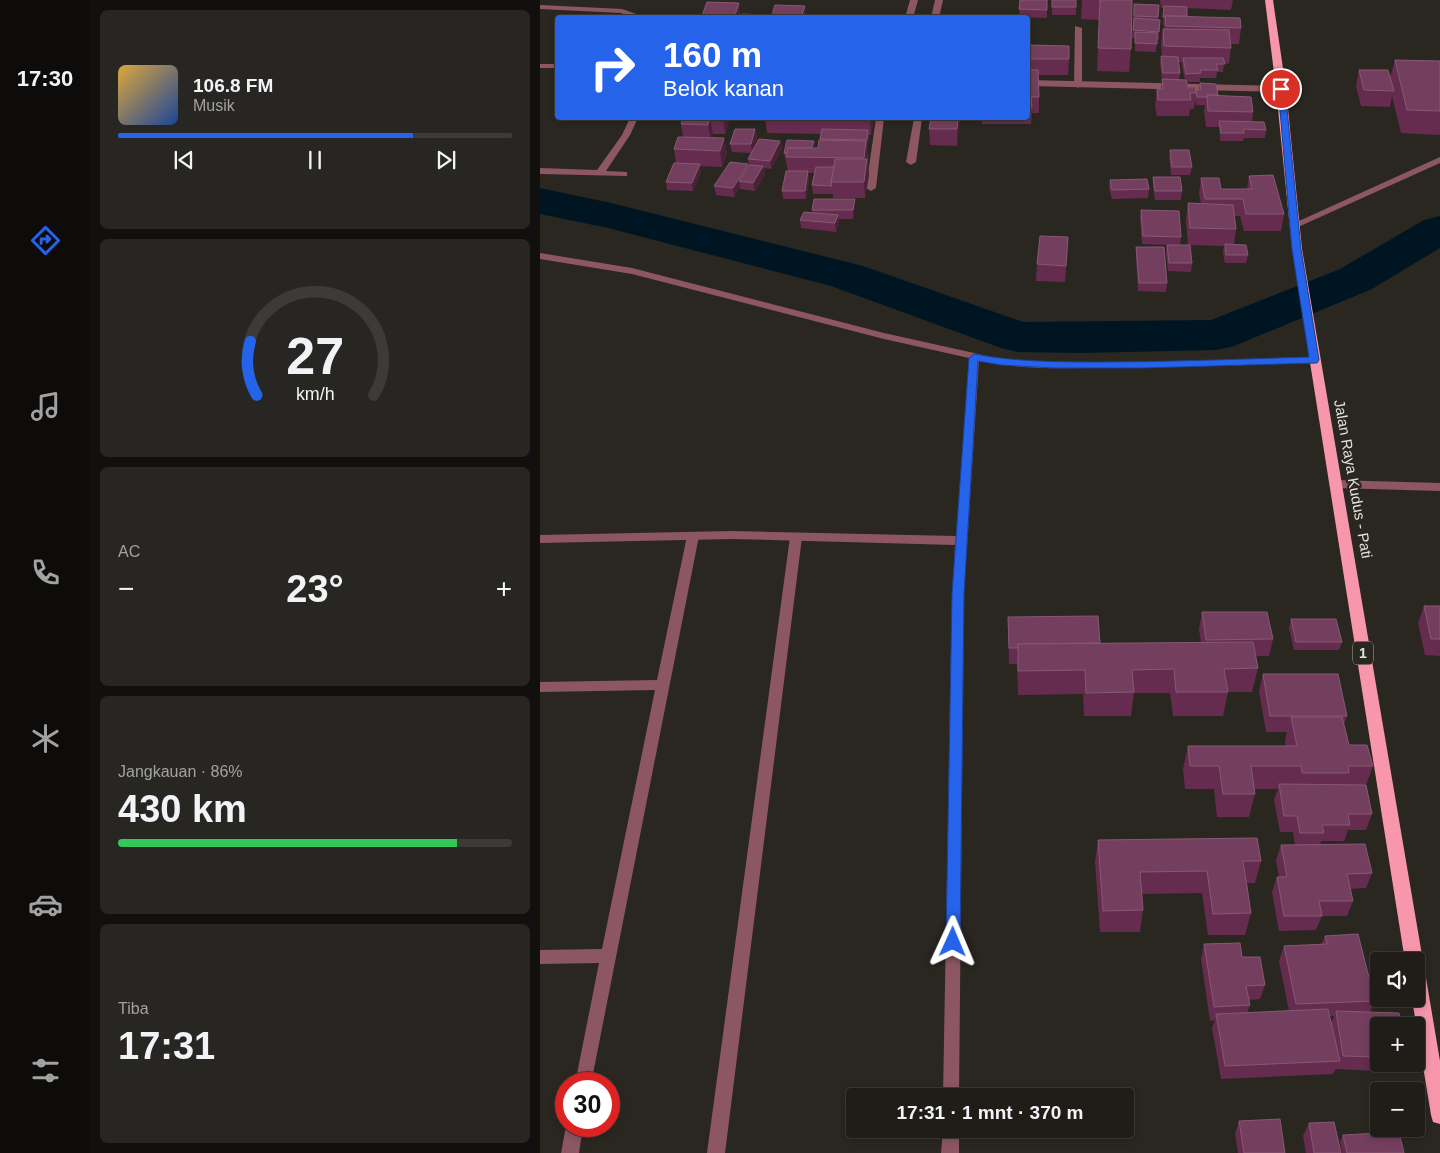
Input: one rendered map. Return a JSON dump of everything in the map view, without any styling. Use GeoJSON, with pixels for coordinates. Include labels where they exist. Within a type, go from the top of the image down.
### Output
{"type":"FeatureCollection","features":[{"type":"Feature","properties":{"kind":"highway","name":"Jalan Raya Kudus - Pati"},"geometry":{"type":"LineString","coordinates":[[1269,0],[1281,89],[1297,249],[1311,344],[1413,952]]}},
{"type":"Feature","properties":{"kind":"highway"},"geometry":{"type":"LineString","coordinates":[[1422,1007],[1440,1115]]}},
{"type":"Feature","properties":{"kind":"street"},"geometry":{"type":"LineString","coordinates":[[909,15],[914,0]]}},
{"type":"Feature","properties":{"kind":"street"},"geometry":{"type":"LineString","coordinates":[[936,15],[939,0]]}},
{"type":"Feature","properties":{"kind":"street"},"geometry":{"type":"LineString","coordinates":[[540,7],[622,11],[635,15]]}},
{"type":"Feature","properties":{"kind":"street"},"geometry":{"type":"LineString","coordinates":[[1078,28],[1078,85]]}},
{"type":"Feature","properties":{"kind":"street"},"geometry":{"type":"LineString","coordinates":[[540,66],[555,66]]}},
{"type":"Feature","properties":{"kind":"street"},"geometry":{"type":"LineString","coordinates":[[1030,84],[1281,89]]}},
{"type":"Feature","properties":{"kind":"street"},"geometry":{"type":"LineString","coordinates":[[600,173],[626,135],[633,120]]}},
{"type":"Feature","properties":{"kind":"street"},"geometry":{"type":"LineString","coordinates":[[871,188],[880,120]]}},
{"type":"Feature","properties":{"kind":"street"},"geometry":{"type":"LineString","coordinates":[[912,162],[918,120]]}},
{"type":"Feature","properties":{"kind":"street"},"geometry":{"type":"LineString","coordinates":[[1295,225],[1440,160]]}},
{"type":"Feature","properties":{"kind":"street"},"geometry":{"type":"LineString","coordinates":[[540,172],[624,174]]}},
{"type":"Feature","properties":{"kind":"street"},"geometry":{"type":"LineString","coordinates":[[540,256],[632,271],[974,358],[1001,362],[1055,365],[1142,365],[1314,360]]}},
{"type":"Feature","properties":{"kind":"street"},"geometry":{"type":"LineString","coordinates":[[951,1088],[958,594],[974,358]]}},
{"type":"Feature","properties":{"kind":"street"},"geometry":{"type":"LineString","coordinates":[[1335,484],[1440,487]]}},
{"type":"Feature","properties":{"kind":"street"},"geometry":{"type":"LineString","coordinates":[[540,539],[693,536],[962,541]]}},
{"type":"Feature","properties":{"kind":"street"},"geometry":{"type":"LineString","coordinates":[[585,1072],[607,956],[693,536]]}},
{"type":"Feature","properties":{"kind":"street"},"geometry":{"type":"LineString","coordinates":[[716,1153],[796,537]]}},
{"type":"Feature","properties":{"kind":"street"},"geometry":{"type":"LineString","coordinates":[[540,687],[664,685]]}},
{"type":"Feature","properties":{"kind":"street"},"geometry":{"type":"LineString","coordinates":[[540,957],[607,956]]}},
{"type":"Feature","properties":{"kind":"street"},"geometry":{"type":"LineString","coordinates":[[570,1153],[573,1137]]}},
{"type":"Feature","properties":{"kind":"street"},"geometry":{"type":"LineString","coordinates":[[950,1153],[951,1138]]}},
{"type":"Feature","properties":{"kind":"building"},"geometry":{"type":"Polygon","coordinates":[[[1020,0],[1047,0],[1047,10],[1019,9],[1020,0]]]}},
{"type":"Feature","properties":{"kind":"building"},"geometry":{"type":"Polygon","coordinates":[[[1052,0],[1076,0],[1076,7],[1052,7],[1052,0]]]}},
{"type":"Feature","properties":{"kind":"building"},"geometry":{"type":"Polygon","coordinates":[[[1100,0],[1132,0],[1131,49],[1098,48],[1100,0]]]}},
{"type":"Feature","properties":{"kind":"building"},"geometry":{"type":"Polygon","coordinates":[[[707,2],[739,3],[735,15],[702,15],[707,2]]]}},
{"type":"Feature","properties":{"kind":"building"},"geometry":{"type":"Polygon","coordinates":[[[1134,4],[1159,5],[1158,17],[1134,16],[1134,4]]]}},
{"type":"Feature","properties":{"kind":"building"},"geometry":{"type":"Polygon","coordinates":[[[775,5],[805,6],[802,15],[772,15],[775,5]]]}},
{"type":"Feature","properties":{"kind":"building"},"geometry":{"type":"Polygon","coordinates":[[[1164,6],[1187,7],[1187,16],[1163,17],[1164,6]]]}},
{"type":"Feature","properties":{"kind":"building"},"geometry":{"type":"Polygon","coordinates":[[[1165,16],[1240,18],[1241,28],[1166,26],[1165,16]]]}},
{"type":"Feature","properties":{"kind":"building"},"geometry":{"type":"Polygon","coordinates":[[[1134,18],[1160,20],[1159,32],[1133,30],[1134,18]]]}},
{"type":"Feature","properties":{"kind":"building"},"geometry":{"type":"Polygon","coordinates":[[[1163,29],[1229,30],[1231,48],[1164,46],[1163,29]]]}},
{"type":"Feature","properties":{"kind":"building"},"geometry":{"type":"Polygon","coordinates":[[[1135,32],[1157,33],[1157,44],[1135,43],[1135,32]]]}},
{"type":"Feature","properties":{"kind":"building"},"geometry":{"type":"Polygon","coordinates":[[[1030,45],[1069,46],[1069,59],[1030,59],[1030,45]]]}},
{"type":"Feature","properties":{"kind":"building"},"geometry":{"type":"Polygon","coordinates":[[[1161,56],[1178,57],[1180,73],[1163,73],[1161,56]]]}},
{"type":"Feature","properties":{"kind":"building"},"geometry":{"type":"Polygon","coordinates":[[[1183,58],[1223,58],[1225,64],[1216,64],[1218,70],[1200,70],[1201,73],[1186,74],[1183,58]]]}},
{"type":"Feature","properties":{"kind":"building"},"geometry":{"type":"Polygon","coordinates":[[[1395,60],[1440,61],[1440,111],[1407,110],[1395,60]]]}},
{"type":"Feature","properties":{"kind":"building"},"geometry":{"type":"Polygon","coordinates":[[[1030,70],[1038,70],[1039,97],[1031,97],[1032,108],[1030,108],[1030,70]]]}},
{"type":"Feature","properties":{"kind":"building"},"geometry":{"type":"Polygon","coordinates":[[[1359,70],[1388,70],[1394,91],[1364,90],[1359,70]]]}},
{"type":"Feature","properties":{"kind":"building"},"geometry":{"type":"Polygon","coordinates":[[[1162,79],[1186,80],[1188,87],[1195,87],[1196,93],[1190,93],[1191,100],[1158,100],[1157,89],[1163,89],[1162,79]]]}},
{"type":"Feature","properties":{"kind":"building"},"geometry":{"type":"Polygon","coordinates":[[[1200,83],[1216,84],[1218,95],[1197,97],[1196,90],[1201,90],[1200,83]]]}},
{"type":"Feature","properties":{"kind":"building"},"geometry":{"type":"Polygon","coordinates":[[[1207,95],[1251,97],[1253,112],[1208,111],[1207,95]]]}},
{"type":"Feature","properties":{"kind":"building"},"geometry":{"type":"Polygon","coordinates":[[[682,120],[709,120],[708,125],[681,124],[682,120]]]}},
{"type":"Feature","properties":{"kind":"building"},"geometry":{"type":"Polygon","coordinates":[[[931,120],[958,120],[957,129],[929,129],[931,120]]]}},
{"type":"Feature","properties":{"kind":"building"},"geometry":{"type":"Polygon","coordinates":[[[1219,121],[1264,122],[1266,130],[1244,129],[1244,133],[1221,133],[1219,121]]]}},
{"type":"Feature","properties":{"kind":"building"},"geometry":{"type":"Polygon","coordinates":[[[735,129],[755,129],[751,144],[730,144],[735,129]]]}},
{"type":"Feature","properties":{"kind":"building"},"geometry":{"type":"Polygon","coordinates":[[[822,129],[868,130],[867,140],[820,139],[822,129]]]}},
{"type":"Feature","properties":{"kind":"building"},"geometry":{"type":"Polygon","coordinates":[[[678,137],[724,138],[720,151],[674,149],[678,137]]]}},
{"type":"Feature","properties":{"kind":"building"},"geometry":{"type":"Polygon","coordinates":[[[759,139],[780,141],[770,161],[748,159],[759,139]]]}},
{"type":"Feature","properties":{"kind":"building"},"geometry":{"type":"Polygon","coordinates":[[[787,140],[814,141],[812,148],[788,148],[787,153],[784,153],[787,140]]]}},
{"type":"Feature","properties":{"kind":"building"},"geometry":{"type":"Polygon","coordinates":[[[819,140],[866,141],[864,158],[786,157],[788,148],[818,148],[819,140]]]}},
{"type":"Feature","properties":{"kind":"building"},"geometry":{"type":"Polygon","coordinates":[[[1170,150],[1189,150],[1192,167],[1172,167],[1170,150]]]}},
{"type":"Feature","properties":{"kind":"building"},"geometry":{"type":"Polygon","coordinates":[[[835,159],[867,159],[864,182],[831,182],[835,159]]]}},
{"type":"Feature","properties":{"kind":"building"},"geometry":{"type":"Polygon","coordinates":[[[730,162],[748,164],[733,188],[714,186],[730,162]]]}},
{"type":"Feature","properties":{"kind":"building"},"geometry":{"type":"Polygon","coordinates":[[[674,163],[700,164],[692,183],[666,182],[674,163]]]}},
{"type":"Feature","properties":{"kind":"building"},"geometry":{"type":"Polygon","coordinates":[[[749,165],[763,166],[753,183],[739,181],[749,165]]]}},
{"type":"Feature","properties":{"kind":"building"},"geometry":{"type":"Polygon","coordinates":[[[816,167],[834,167],[832,186],[812,185],[816,167]]]}},
{"type":"Feature","properties":{"kind":"building"},"geometry":{"type":"Polygon","coordinates":[[[786,171],[808,171],[805,191],[782,191],[786,171]]]}},
{"type":"Feature","properties":{"kind":"building"},"geometry":{"type":"Polygon","coordinates":[[[1273,175],[1284,214],[1246,214],[1243,199],[1205,199],[1201,178],[1219,178],[1221,189],[1252,189],[1249,176],[1273,175]]]}},
{"type":"Feature","properties":{"kind":"building"},"geometry":{"type":"Polygon","coordinates":[[[1153,177],[1180,177],[1182,191],[1155,191],[1153,177]]]}},
{"type":"Feature","properties":{"kind":"building"},"geometry":{"type":"Polygon","coordinates":[[[1147,179],[1149,189],[1112,190],[1110,180],[1147,179]]]}},
{"type":"Feature","properties":{"kind":"building"},"geometry":{"type":"Polygon","coordinates":[[[814,199],[855,199],[853,210],[812,210],[814,199]]]}},
{"type":"Feature","properties":{"kind":"building"},"geometry":{"type":"Polygon","coordinates":[[[1188,203],[1233,205],[1236,229],[1190,228],[1188,203]]]}},
{"type":"Feature","properties":{"kind":"building"},"geometry":{"type":"Polygon","coordinates":[[[1141,210],[1179,211],[1181,237],[1143,236],[1141,210]]]}},
{"type":"Feature","properties":{"kind":"building"},"geometry":{"type":"Polygon","coordinates":[[[804,212],[838,215],[835,223],[800,220],[804,212]]]}},
{"type":"Feature","properties":{"kind":"building"},"geometry":{"type":"Polygon","coordinates":[[[1040,236],[1068,237],[1066,266],[1037,264],[1040,236]]]}},
{"type":"Feature","properties":{"kind":"building"},"geometry":{"type":"Polygon","coordinates":[[[1225,244],[1246,245],[1248,255],[1226,255],[1225,244]]]}},
{"type":"Feature","properties":{"kind":"building"},"geometry":{"type":"Polygon","coordinates":[[[1167,245],[1190,245],[1192,263],[1169,263],[1167,245]]]}},
{"type":"Feature","properties":{"kind":"building"},"geometry":{"type":"Polygon","coordinates":[[[1136,247],[1164,247],[1167,283],[1139,283],[1136,247]]]}},
{"type":"Feature","properties":{"kind":"building"},"geometry":{"type":"Polygon","coordinates":[[[1424,606],[1440,606],[1440,639],[1431,639],[1424,606]]]}},
{"type":"Feature","properties":{"kind":"building"},"geometry":{"type":"Polygon","coordinates":[[[1202,612],[1267,612],[1273,639],[1206,640],[1202,612]]]}},
{"type":"Feature","properties":{"kind":"building"},"geometry":{"type":"Polygon","coordinates":[[[1098,616],[1100,643],[1018,644],[1018,648],[1009,648],[1008,617],[1098,616]]]}},
{"type":"Feature","properties":{"kind":"building"},"geometry":{"type":"Polygon","coordinates":[[[1291,619],[1336,619],[1342,642],[1296,642],[1291,619]]]}},
{"type":"Feature","properties":{"kind":"building"},"geometry":{"type":"Polygon","coordinates":[[[1253,642],[1258,668],[1224,669],[1228,692],[1176,692],[1174,669],[1132,670],[1134,692],[1086,693],[1085,670],[1018,671],[1018,644],[1253,642]]]}},
{"type":"Feature","properties":{"kind":"building"},"geometry":{"type":"Polygon","coordinates":[[[1263,674],[1338,674],[1347,716],[1270,716],[1263,674]]]}},
{"type":"Feature","properties":{"kind":"building"},"geometry":{"type":"Polygon","coordinates":[[[1291,717],[1342,717],[1349,745],[1367,745],[1373,766],[1348,766],[1349,773],[1302,773],[1301,766],[1251,766],[1255,794],[1223,794],[1219,766],[1190,766],[1188,746],[1297,746],[1291,717]]]}},
{"type":"Feature","properties":{"kind":"building"},"geometry":{"type":"Polygon","coordinates":[[[1279,784],[1366,785],[1372,814],[1348,814],[1350,825],[1322,825],[1324,833],[1300,833],[1297,816],[1284,816],[1279,784]]]}},
{"type":"Feature","properties":{"kind":"building"},"geometry":{"type":"Polygon","coordinates":[[[1257,838],[1261,861],[1243,861],[1251,913],[1213,914],[1207,871],[1140,872],[1143,910],[1103,911],[1098,840],[1257,838]]]}},
{"type":"Feature","properties":{"kind":"building"},"geometry":{"type":"Polygon","coordinates":[[[1365,844],[1372,873],[1347,874],[1353,901],[1319,901],[1322,916],[1284,916],[1277,877],[1287,877],[1281,845],[1365,844]]]}},
{"type":"Feature","properties":{"kind":"building"},"geometry":{"type":"Polygon","coordinates":[[[1358,934],[1370,981],[1370,1001],[1296,1004],[1284,946],[1327,944],[1325,936],[1358,934]]]}},
{"type":"Feature","properties":{"kind":"building"},"geometry":{"type":"Polygon","coordinates":[[[1240,943],[1242,957],[1260,957],[1265,985],[1246,986],[1250,1005],[1214,1007],[1204,944],[1240,943]]]}},
{"type":"Feature","properties":{"kind":"building"},"geometry":{"type":"Polygon","coordinates":[[[1328,1009],[1340,1061],[1225,1066],[1216,1014],[1328,1009]]]}},
{"type":"Feature","properties":{"kind":"building"},"geometry":{"type":"Polygon","coordinates":[[[1336,1011],[1399,1013],[1400,1017],[1370,1017],[1370,1057],[1343,1056],[1336,1011]]]}},
{"type":"Feature","properties":{"kind":"building"},"geometry":{"type":"Polygon","coordinates":[[[1280,1119],[1285,1153],[1244,1153],[1239,1121],[1280,1119]]]}},
{"type":"Feature","properties":{"kind":"building"},"geometry":{"type":"Polygon","coordinates":[[[1334,1122],[1341,1153],[1314,1153],[1309,1123],[1334,1122]]]}},
{"type":"Feature","properties":{"kind":"building"},"geometry":{"type":"Polygon","coordinates":[[[1370,1134],[1370,1137],[1400,1137],[1404,1153],[1347,1153],[1343,1135],[1370,1134]]]}},
{"type":"Feature","properties":{"kind":"waterway"},"geometry":{"type":"LineString","coordinates":[[540,201],[611,216],[847,276],[1018,337],[1081,338],[1217,335],[1356,279],[1440,229]]}},
{"type":"Feature","properties":{"kind":"route"},"geometry":{"type":"LineString","coordinates":[[953,942],[958,594],[974,358],[1001,362],[1055,365],[1142,365],[1314,360],[1297,249],[1281,89]]}}]}
